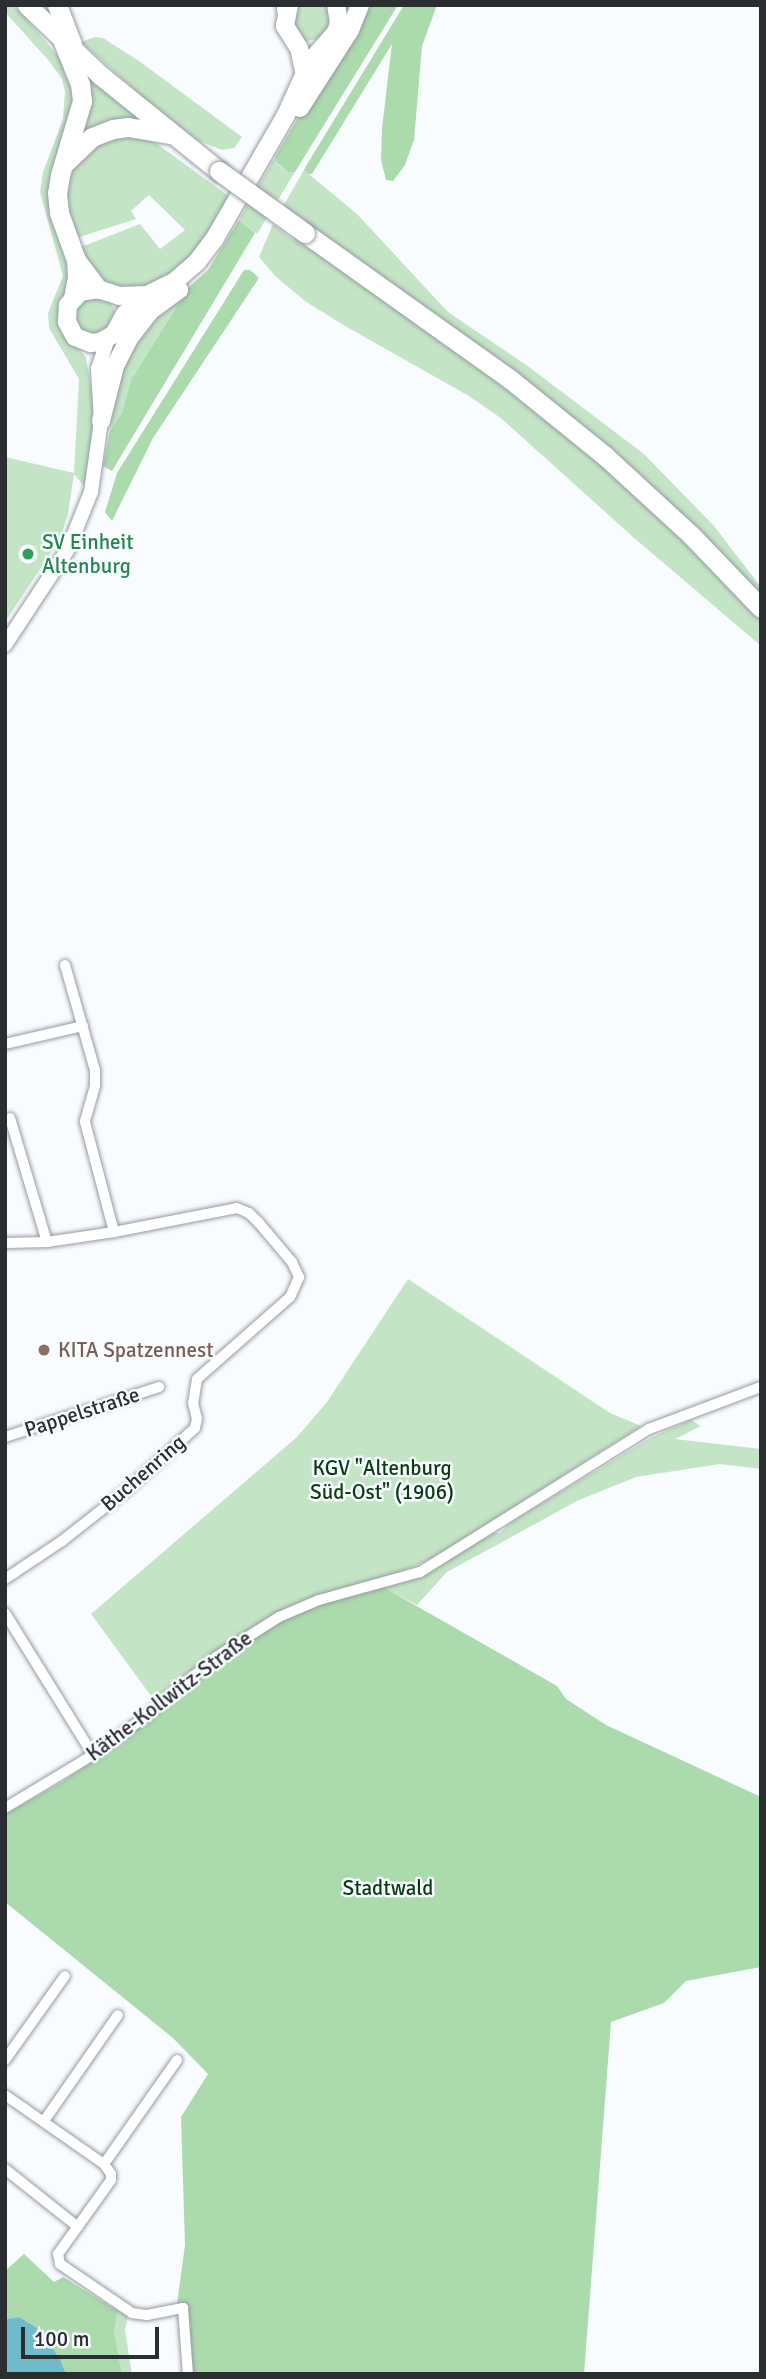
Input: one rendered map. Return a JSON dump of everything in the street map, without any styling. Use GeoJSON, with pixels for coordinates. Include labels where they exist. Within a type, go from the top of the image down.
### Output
{"type":"FeatureCollection","features":[{"type":"Feature","properties":{"kind":"highway"},"geometry":{"type":"LineString","coordinates":[[27,5],[70,49],[171,135],[510,379],[605,456],[691,535],[761,608]]}},
{"type":"Feature","properties":{"kind":"highway"},"geometry":{"type":"LineString","coordinates":[[57,5],[80,84],[82,101],[57,193],[59,213],[76,260],[77,277],[73,298]]}},
{"type":"Feature","properties":{"kind":"highway"},"geometry":{"type":"LineString","coordinates":[[65,164],[92,137],[113,129],[128,127],[171,135]]}},
{"type":"Feature","properties":{"kind":"highway"},"geometry":{"type":"LineString","coordinates":[[76,260],[104,291]]}},
{"type":"Feature","properties":{"kind":"main road"},"geometry":{"type":"LineString","coordinates":[[101,421],[113,373],[130,337],[150,311],[200,274],[218,252],[310,91],[350,30],[360,5]]}},
{"type":"Feature","properties":{"kind":"main road"},"geometry":{"type":"LineString","coordinates":[[287,7],[285,26],[299,48],[304,72]]}},
{"type":"Feature","properties":{"kind":"main road"},"geometry":{"type":"LineString","coordinates":[[147,295],[80,292],[73,298],[66,313],[67,322],[75,337],[83,341],[100,342],[108,339],[120,320],[147,295],[184,274],[215,238],[286,115],[304,72],[322,44],[336,32],[339,8]]}},
{"type":"Feature","properties":{"kind":"main road"},"geometry":{"type":"LineString","coordinates":[[294,40],[308,46],[322,44]]}},
{"type":"Feature","properties":{"kind":"main road"},"geometry":{"type":"LineString","coordinates":[[104,291],[119,305],[120,320]]}},
{"type":"Feature","properties":{"kind":"street"},"geometry":{"type":"LineString","coordinates":[[5,645],[52,575],[77,529],[91,492],[101,421],[98,369],[108,339]]}},
{"type":"Feature","properties":{"kind":"street"},"geometry":{"type":"LineString","coordinates":[[83,341],[98,369]]}},
{"type":"Feature","properties":{"kind":"street"},"geometry":{"type":"LineString","coordinates":[[65,965],[95,1070],[95,1086],[85,1122],[114,1232]]}},
{"type":"Feature","properties":{"kind":"street"},"geometry":{"type":"LineString","coordinates":[[5,1044],[83,1026]]}},
{"type":"Feature","properties":{"kind":"street"},"geometry":{"type":"LineString","coordinates":[[10,1118],[47,1242]]}},
{"type":"Feature","properties":{"kind":"street","name":"Buchenring"},"geometry":{"type":"LineString","coordinates":[[5,1243],[47,1242],[237,1209],[249,1213],[259,1223],[292,1262],[299,1278],[290,1297],[197,1379],[194,1388],[195,1428],[128,1489],[62,1541],[5,1579]]}},
{"type":"Feature","properties":{"kind":"street","name":"Pappelstraße"},"geometry":{"type":"LineString","coordinates":[[5,1437],[159,1387]]}},
{"type":"Feature","properties":{"kind":"street","name":"Käthe-Kollwitz-Straße"},"geometry":{"type":"LineString","coordinates":[[5,1808],[93,1755],[145,1717],[216,1657],[279,1617],[319,1600],[420,1572],[649,1429],[761,1387]]}},
{"type":"Feature","properties":{"kind":"street"},"geometry":{"type":"LineString","coordinates":[[5,1613],[93,1755]]}},
{"type":"Feature","properties":{"kind":"street"},"geometry":{"type":"LineString","coordinates":[[5,2060],[65,1976]]}},
{"type":"Feature","properties":{"kind":"street"},"geometry":{"type":"LineString","coordinates":[[44,2121],[118,2015]]}},
{"type":"Feature","properties":{"kind":"street"},"geometry":{"type":"LineString","coordinates":[[104,2164],[177,2060]]}},
{"type":"Feature","properties":{"kind":"street"},"geometry":{"type":"LineString","coordinates":[[5,2095],[104,2164],[111,2174],[111,2180],[58,2254],[60,2264],[132,2314],[147,2315],[183,2308],[188,2374]]}},
{"type":"Feature","properties":{"kind":"street"},"geometry":{"type":"LineString","coordinates":[[5,2169],[78,2227]]}},
{"type":"Feature","properties":{"kind":"green space"},"geometry":{"type":"Polygon","coordinates":[[[5,5],[13,5],[57,55],[71,75],[75,91],[53,174],[70,266],[65,335],[86,357],[93,401],[93,436],[85,487],[74,474],[68,514],[60,539],[5,622],[5,457],[74,473],[79,379],[49,328],[48,313],[63,276],[40,192],[43,172],[63,119],[65,92],[62,79],[5,12],[5,5]]]}},
{"type":"Feature","properties":{"kind":"green space"},"geometry":{"type":"Polygon","coordinates":[[[294,5],[329,5],[334,23],[321,39],[305,41],[292,31],[294,5]]]}},
{"type":"Feature","properties":{"kind":"green space"},"geometry":{"type":"Polygon","coordinates":[[[365,5],[398,5],[295,172],[288,172],[277,163],[275,157],[365,5]]]}},
{"type":"Feature","properties":{"kind":"green space"},"geometry":{"type":"Polygon","coordinates":[[[404,5],[437,5],[422,46],[414,140],[405,165],[393,181],[386,180],[381,160],[382,128],[392,44],[312,174],[308,174],[304,170],[306,166],[404,5]]]}},
{"type":"Feature","properties":{"kind":"green space"},"geometry":{"type":"Polygon","coordinates":[[[95,37],[103,38],[139,61],[242,137],[234,148],[222,150],[197,140],[138,93],[81,42],[95,37]]]}},
{"type":"Feature","properties":{"kind":"green space"},"geometry":{"type":"Polygon","coordinates":[[[81,70],[144,122],[80,139],[81,70]]]}},
{"type":"Feature","properties":{"kind":"green space"},"geometry":{"type":"Polygon","coordinates":[[[125,133],[153,141],[230,197],[193,256],[165,278],[142,289],[115,290],[88,271],[81,247],[140,224],[160,249],[185,230],[149,195],[131,211],[136,219],[76,238],[65,206],[70,169],[83,151],[125,133]]]}},
{"type":"Feature","properties":{"kind":"green space"},"geometry":{"type":"Polygon","coordinates":[[[275,157],[277,164],[288,172],[295,172],[257,234],[239,220],[275,157]]]}},
{"type":"Feature","properties":{"kind":"green space"},"geometry":{"type":"Polygon","coordinates":[[[304,170],[357,214],[448,312],[529,367],[644,454],[714,526],[761,587],[761,598],[696,530],[310,228],[311,224],[302,222],[282,208],[304,170]]]}},
{"type":"Feature","properties":{"kind":"green space"},"geometry":{"type":"Polygon","coordinates":[[[239,220],[255,233],[112,471],[103,466],[110,431],[122,412],[131,380],[189,287],[208,270],[239,220]]]}},
{"type":"Feature","properties":{"kind":"green space"},"geometry":{"type":"Polygon","coordinates":[[[273,224],[299,244],[329,259],[505,384],[600,461],[686,539],[761,618],[761,646],[633,537],[502,419],[469,396],[305,301],[275,276],[259,257],[273,224]]]}},
{"type":"Feature","properties":{"kind":"green space"},"geometry":{"type":"Polygon","coordinates":[[[244,270],[250,270],[259,278],[153,438],[112,521],[105,512],[117,473],[244,270]]]}},
{"type":"Feature","properties":{"kind":"green space"},"geometry":{"type":"Polygon","coordinates":[[[189,287],[131,380],[122,412],[110,431],[112,400],[122,362],[164,306],[189,287]]]}},
{"type":"Feature","properties":{"kind":"green space"},"geometry":{"type":"Polygon","coordinates":[[[84,295],[109,299],[116,314],[111,329],[87,338],[71,318],[84,295]]]}},
{"type":"Feature","properties":{"kind":"green space","name":"KGV \"Altenburg Süd-Ost\" (1906)"},"geometry":{"type":"Polygon","coordinates":[[[408,1279],[610,1413],[641,1426],[435,1557],[215,1654],[154,1700],[91,1614],[297,1437],[327,1402],[408,1279]]]}},
{"type":"Feature","properties":{"kind":"green space"},"geometry":{"type":"Polygon","coordinates":[[[691,1420],[701,1426],[675,1439],[761,1449],[761,1469],[720,1464],[636,1477],[579,1500],[447,1572],[417,1605],[384,1588],[418,1576],[493,1533],[500,1533],[511,1522],[652,1437],[691,1420]]]}},
{"type":"Feature","properties":{"kind":"green space","name":"Stadtwald"},"geometry":{"type":"Polygon","coordinates":[[[390,1578],[385,1588],[557,1686],[566,1699],[606,1725],[761,1797],[761,1967],[686,1981],[664,2003],[611,2022],[584,2374],[184,2374],[177,2304],[185,2245],[181,2117],[208,2074],[173,2038],[5,1902],[5,1814],[62,1782],[112,1748],[161,1709],[154,1700],[215,1654],[283,1611],[390,1578]]]}},
{"type":"Feature","properties":{"kind":"green space"},"geometry":{"type":"Polygon","coordinates":[[[24,2254],[54,2282],[63,2277],[118,2311],[114,2331],[122,2374],[66,2374],[61,2361],[19,2317],[5,2319],[5,2271],[24,2254]]]}},
{"type":"Feature","properties":{"kind":"green space"},"geometry":{"type":"Polygon","coordinates":[[[118,2311],[128,2316],[125,2330],[132,2374],[122,2374],[114,2331],[118,2311]]]}},
{"type":"Feature","properties":{"kind":"water"},"geometry":{"type":"Polygon","coordinates":[[[19,2317],[40,2330],[61,2361],[66,2374],[5,2374],[5,2319],[19,2317]]]}},
{"type":"Feature","properties":{"kind":"place","name":"SV Einheit Altenburg"},"geometry":{"type":"Point","coordinates":[28,554]}},
{"type":"Feature","properties":{"kind":"place","name":"KITA Spatzennest"},"geometry":{"type":"Point","coordinates":[44,1350]}}]}
